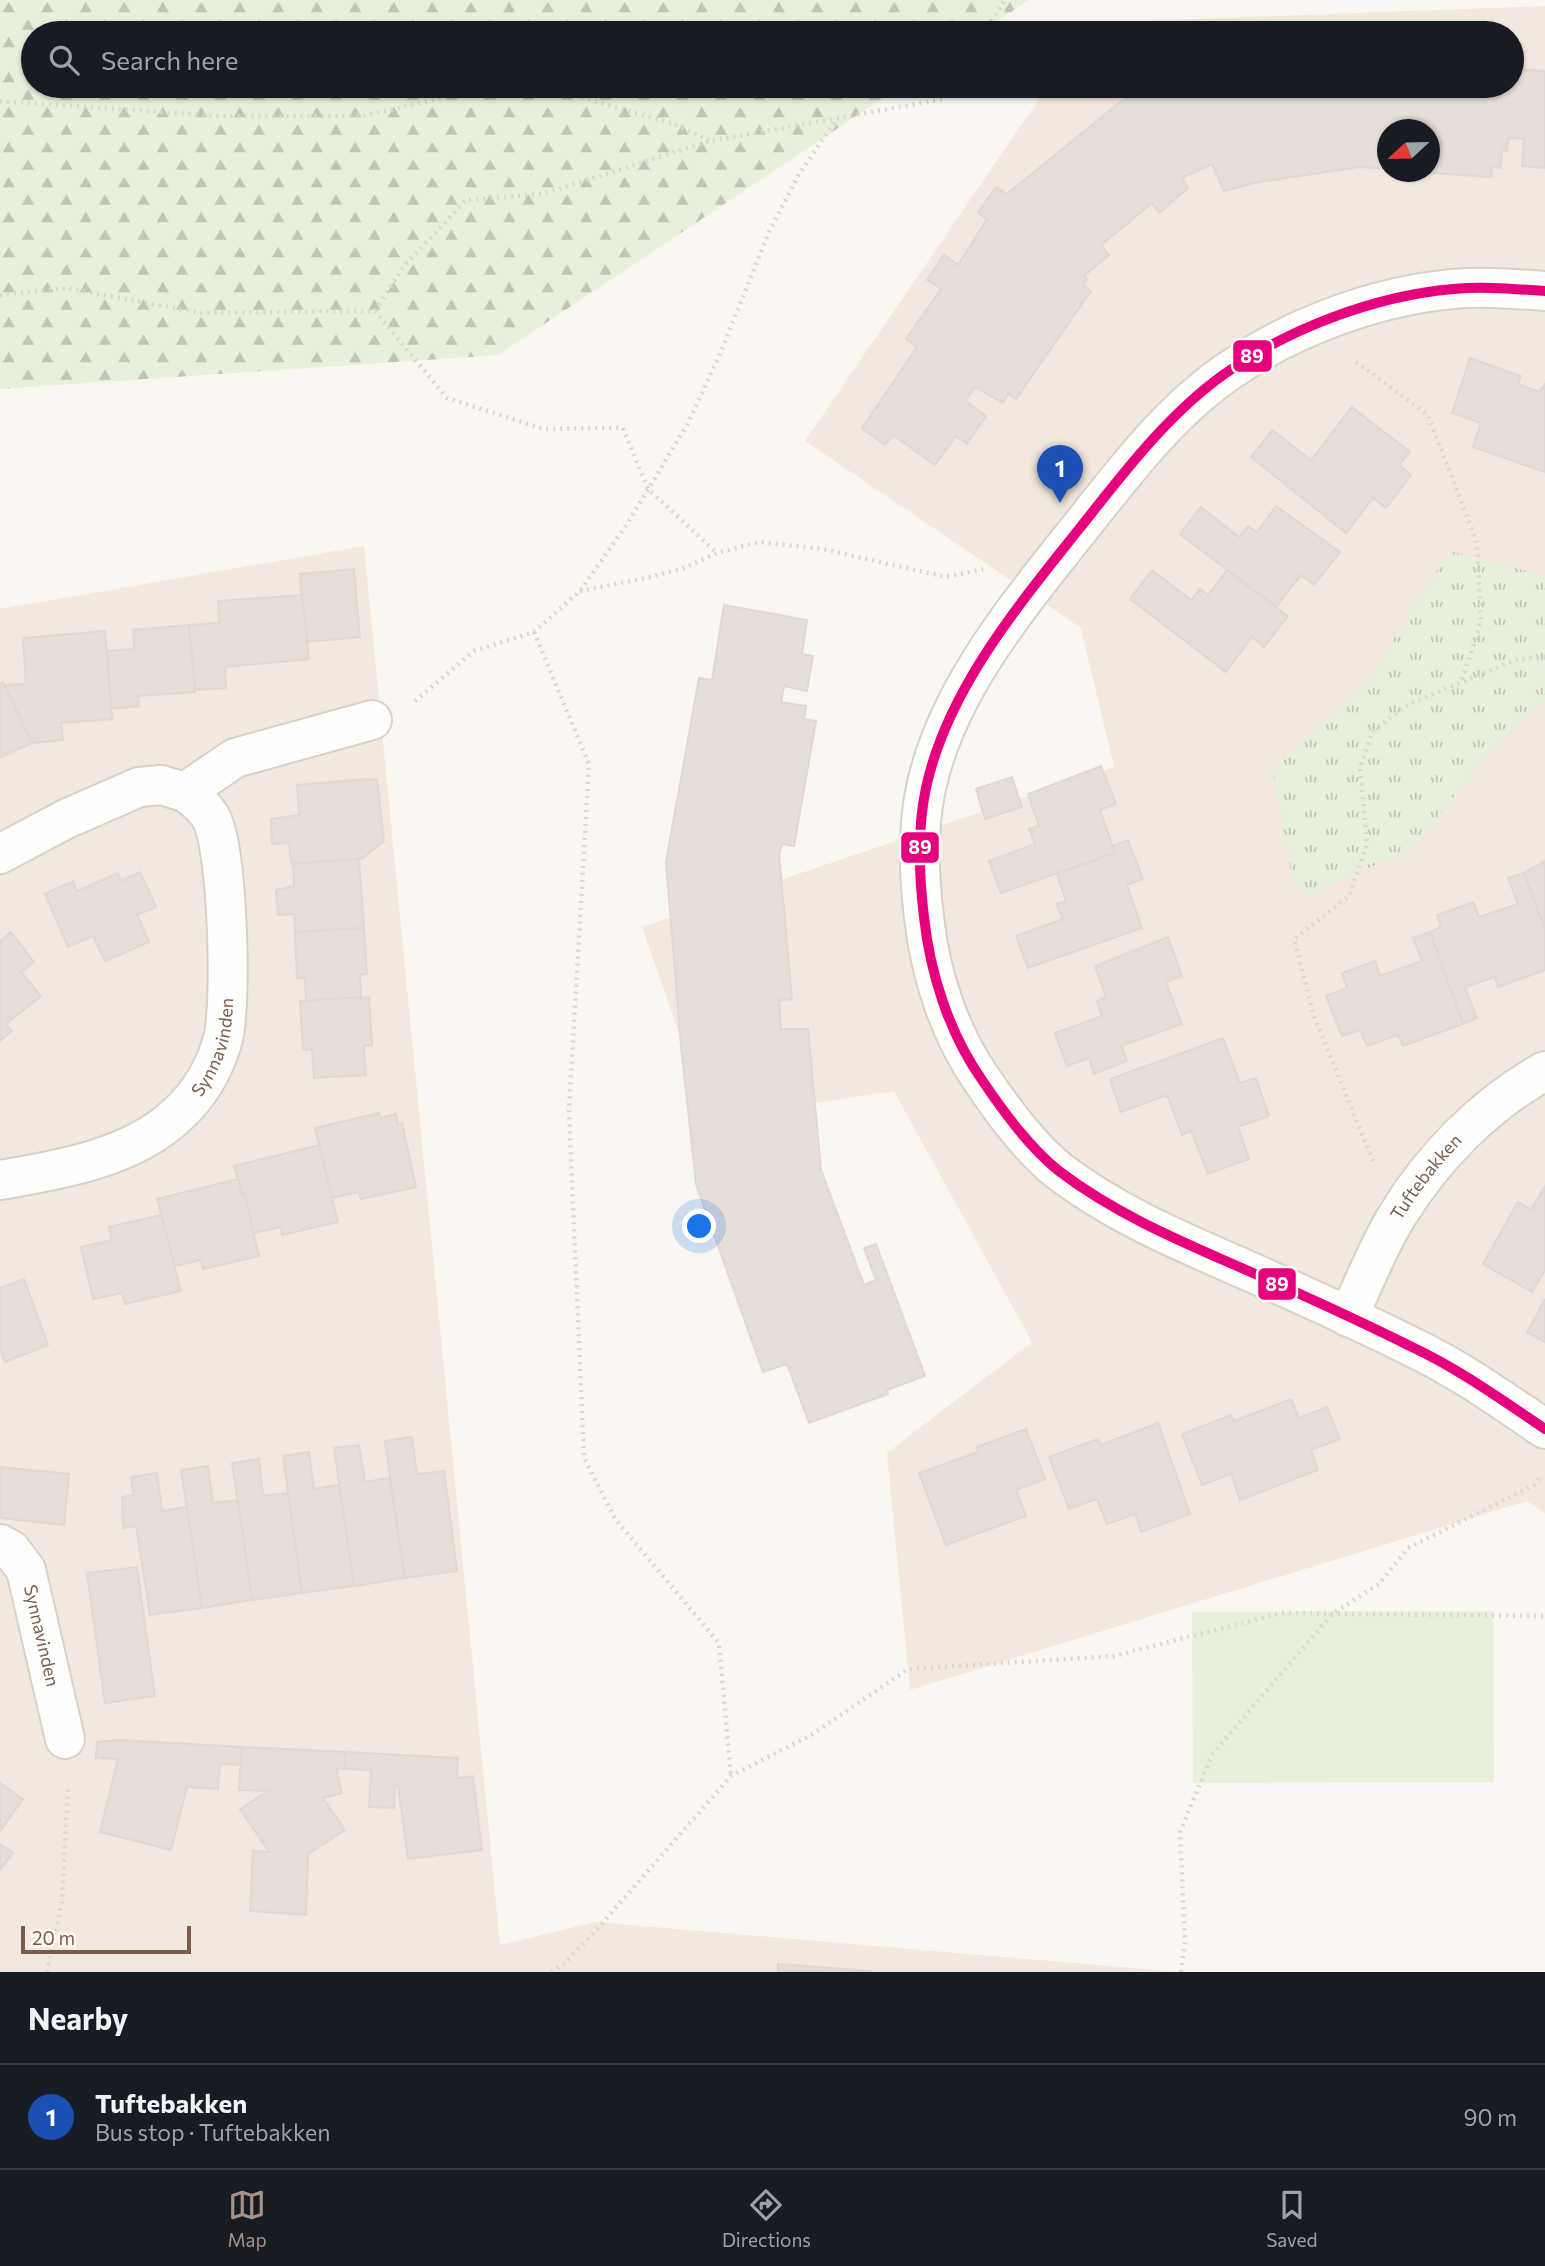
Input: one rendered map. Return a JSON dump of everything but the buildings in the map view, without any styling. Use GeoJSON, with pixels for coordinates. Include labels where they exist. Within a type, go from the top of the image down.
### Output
{"type":"FeatureCollection","features":[{"type":"Feature","properties":{"kind":"street"},"geometry":{"type":"LineString","coordinates":[[1545,291],[1491,287],[1450,289],[1368,307],[1311,328],[1224,374],[1189,402],[1123,473],[968,681],[942,737],[925,790],[921,890],[926,937],[937,983],[956,1033],[978,1075],[997,1101],[1055,1168],[1116,1208],[1176,1240],[1348,1317],[1453,1369],[1545,1429]]}},
{"type":"Feature","properties":{"kind":"street"},"geometry":{"type":"LineString","coordinates":[[0,854],[66,819],[139,787],[162,785],[185,792],[235,758],[372,720]]}},
{"type":"Feature","properties":{"kind":"street","name":"Synnavinden"},"geometry":{"type":"LineString","coordinates":[[0,1180],[72,1164],[147,1137],[177,1115],[211,1070],[224,1035],[227,958],[225,905],[215,828],[204,808],[185,792]]}},
{"type":"Feature","properties":{"kind":"street","name":"Tuftebakken"},"geometry":{"type":"LineString","coordinates":[[1348,1317],[1396,1217],[1462,1133],[1495,1104],[1545,1071]]}},
{"type":"Feature","properties":{"kind":"street","name":"Synnavinden"},"geometry":{"type":"LineString","coordinates":[[0,1544],[11,1550],[26,1570],[65,1739]]}},
{"type":"Feature","properties":{"kind":"path"},"geometry":{"type":"LineString","coordinates":[[992,21],[1005,0]]}},
{"type":"Feature","properties":{"kind":"path"},"geometry":{"type":"LineString","coordinates":[[0,101],[221,116],[363,116],[441,98]]}},
{"type":"Feature","properties":{"kind":"path"},"geometry":{"type":"LineString","coordinates":[[583,98],[671,123],[710,141]]}},
{"type":"Feature","properties":{"kind":"path"},"geometry":{"type":"LineString","coordinates":[[375,311],[404,266],[466,200],[543,194],[710,141],[945,98]]}},
{"type":"Feature","properties":{"kind":"path"},"geometry":{"type":"LineString","coordinates":[[372,720],[417,699],[474,651],[534,632],[580,591],[687,425],[720,354],[769,232],[798,176],[837,119]]}},
{"type":"Feature","properties":{"kind":"path"},"geometry":{"type":"LineString","coordinates":[[0,295],[66,288],[201,313],[375,311]]}},
{"type":"Feature","properties":{"kind":"path"},"geometry":{"type":"LineString","coordinates":[[375,311],[447,398],[544,429],[623,428],[648,489],[717,553]]}},
{"type":"Feature","properties":{"kind":"path"},"geometry":{"type":"LineString","coordinates":[[1311,328],[1428,415],[1477,543],[1481,622],[1461,683]]}},
{"type":"Feature","properties":{"kind":"path"},"geometry":{"type":"LineString","coordinates":[[580,591],[652,577],[684,568],[717,553],[759,542],[823,549],[946,577],[984,568],[1028,597]]}},
{"type":"Feature","properties":{"kind":"path"},"geometry":{"type":"LineString","coordinates":[[534,632],[589,764],[569,1111],[584,1458],[616,1520],[719,1643],[731,1776]]}},
{"type":"Feature","properties":{"kind":"path"},"geometry":{"type":"LineString","coordinates":[[1396,1217],[1314,1016],[1294,939],[1349,896],[1367,844],[1360,767],[1373,731],[1409,704],[1518,659],[1545,657]]}},
{"type":"Feature","properties":{"kind":"path"},"geometry":{"type":"LineString","coordinates":[[1181,1972],[1185,1943],[1180,1832],[1212,1755],[1332,1614],[1379,1584],[1408,1548],[1534,1485],[1545,1471]]}},
{"type":"Feature","properties":{"kind":"path"},"geometry":{"type":"LineString","coordinates":[[551,1972],[563,1965],[599,1927],[731,1776],[813,1734],[908,1669],[1114,1656],[1283,1613],[1545,1616]]}},
{"type":"Feature","properties":{"kind":"path"},"geometry":{"type":"LineString","coordinates":[[47,1972],[63,1890],[69,1800],[65,1739]]}},
{"type":"Feature","properties":{"kind":"shaded area"},"geometry":{"type":"Polygon","coordinates":[[[1545,6],[1545,1514],[1527,1501],[910,1690],[887,1453],[1032,1342],[894,1091],[709,1119],[642,927],[1114,767],[1081,628],[805,441],[1040,98],[1524,98],[1524,21],[1144,21],[1545,6]]]}},
{"type":"Feature","properties":{"kind":"shaded area"},"geometry":{"type":"Polygon","coordinates":[[[364,546],[500,1945],[595,1922],[1180,1972],[0,1972],[0,609],[364,546]]]}},
{"type":"Feature","properties":{"kind":"green space"},"geometry":{"type":"Polygon","coordinates":[[[0,0],[1029,0],[997,21],[21,21],[21,98],[883,98],[498,355],[0,389],[0,0]]]}},
{"type":"Feature","properties":{"kind":"green space"},"geometry":{"type":"Polygon","coordinates":[[[1449,551],[1545,576],[1545,699],[1485,756],[1415,847],[1307,896],[1293,881],[1272,769],[1368,680],[1449,551]]]}},
{"type":"Feature","properties":{"kind":"green space"},"geometry":{"type":"Polygon","coordinates":[[[1493,1611],[1494,1782],[1193,1783],[1192,1612],[1493,1611]]]}},
{"type":"Feature","properties":{"kind":"transit line","name":"89"},"geometry":{"type":"LineString","coordinates":[[1545,291],[1453,289],[1362,307],[1332,317],[1275,343],[1248,358],[1202,391],[1128,467],[1032,588],[987,651],[950,717],[936,752],[923,804],[920,852],[927,938],[936,981],[951,1023],[970,1062],[990,1092],[1037,1151],[1083,1188],[1135,1219],[1342,1313],[1447,1365],[1545,1429]]}},
{"type":"Feature","properties":{"kind":"place","name":"Tuftebakken"},"geometry":{"type":"Point","coordinates":[1060,503]}}]}
